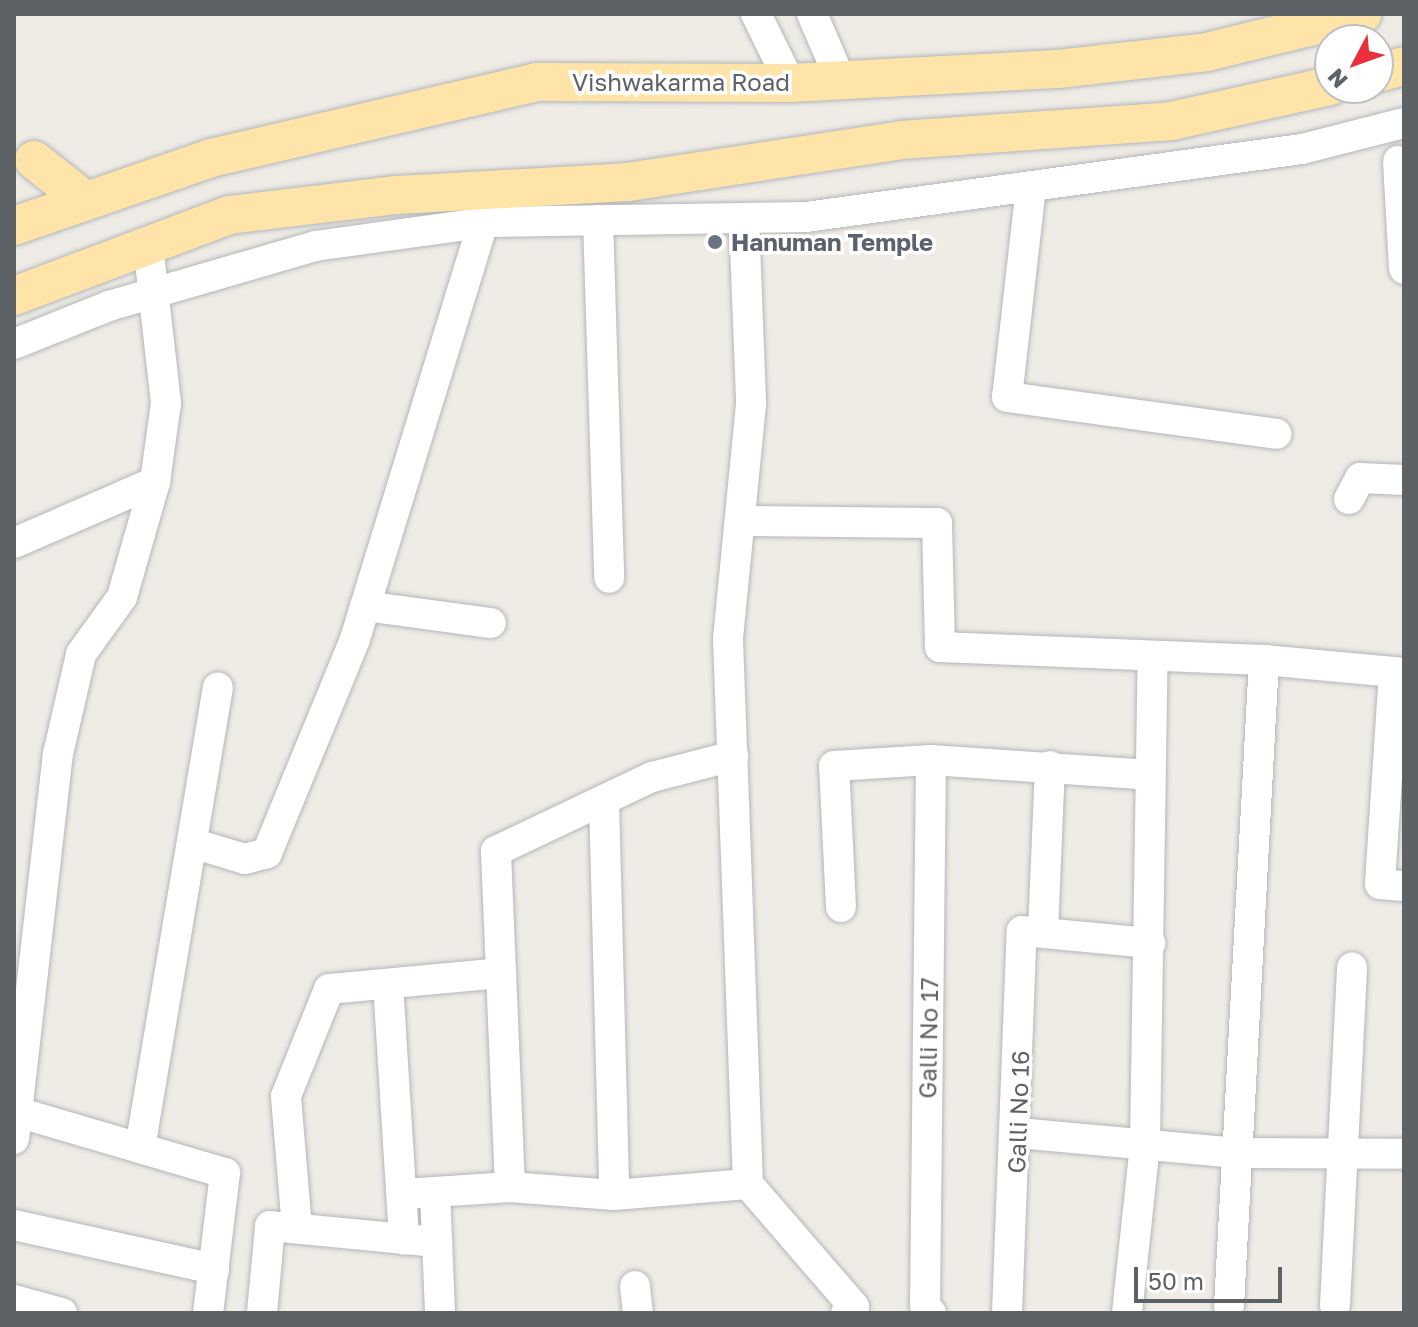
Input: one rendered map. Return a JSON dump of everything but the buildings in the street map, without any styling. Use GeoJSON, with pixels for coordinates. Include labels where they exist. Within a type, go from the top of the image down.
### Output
{"type":"FeatureCollection","features":[{"type":"Feature","properties":{"kind":"main road","name":"Vishwakarma Road"},"geometry":{"type":"LineString","coordinates":[[14,226],[211,158],[537,82],[841,81],[1207,52],[1362,14]]}},
{"type":"Feature","properties":{"kind":"main road"},"geometry":{"type":"LineString","coordinates":[[14,296],[229,215],[489,206],[902,140],[1171,121],[1314,90]]}},
{"type":"Feature","properties":{"kind":"main road"},"geometry":{"type":"LineString","coordinates":[[34,160],[86,201]]}},
{"type":"Feature","properties":{"kind":"street"},"geometry":{"type":"LineString","coordinates":[[756,14],[790,83]]}},
{"type":"Feature","properties":{"kind":"street"},"geometry":{"type":"LineString","coordinates":[[812,14],[841,81]]}},
{"type":"Feature","properties":{"kind":"street"},"geometry":{"type":"LineString","coordinates":[[14,344],[159,291],[315,246],[489,206],[598,220],[806,217],[1302,149],[1404,123]]}},
{"type":"Feature","properties":{"kind":"street"},"geometry":{"type":"LineString","coordinates":[[1114,125],[1125,175]]}},
{"type":"Feature","properties":{"kind":"street"},"geometry":{"type":"LineString","coordinates":[[1398,161],[1404,269]]}},
{"type":"Feature","properties":{"kind":"street"},"geometry":{"type":"LineString","coordinates":[[1031,187],[1007,397],[1276,434]]}},
{"type":"Feature","properties":{"kind":"street"},"geometry":{"type":"LineString","coordinates":[[192,843],[245,859],[267,853],[365,606],[489,206]]}},
{"type":"Feature","properties":{"kind":"street"},"geometry":{"type":"LineString","coordinates":[[744,218],[751,404],[728,639],[748,1184],[854,1307],[846,1313]]}},
{"type":"Feature","properties":{"kind":"street"},"geometry":{"type":"LineString","coordinates":[[598,220],[609,578]]}},
{"type":"Feature","properties":{"kind":"street"},"geometry":{"type":"LineString","coordinates":[[148,245],[159,291],[166,403],[155,482],[122,597],[81,654],[58,754],[27,917],[15,1120],[140,1148],[225,1173],[208,1313]]}},
{"type":"Feature","properties":{"kind":"street"},"geometry":{"type":"LineString","coordinates":[[1349,499],[1360,478],[1404,480]]}},
{"type":"Feature","properties":{"kind":"street"},"geometry":{"type":"LineString","coordinates":[[14,543],[155,482]]}},
{"type":"Feature","properties":{"kind":"street"},"geometry":{"type":"LineString","coordinates":[[740,521],[937,523],[940,647],[1153,658],[1264,660],[1399,673],[1380,884],[1404,886]]}},
{"type":"Feature","properties":{"kind":"street"},"geometry":{"type":"LineString","coordinates":[[365,606],[491,623]]}},
{"type":"Feature","properties":{"kind":"street"},"geometry":{"type":"LineString","coordinates":[[1127,1313],[1145,1144],[1153,658]]}},
{"type":"Feature","properties":{"kind":"street"},"geometry":{"type":"LineString","coordinates":[[1229,1306],[1264,660]]}},
{"type":"Feature","properties":{"kind":"street"},"geometry":{"type":"LineString","coordinates":[[140,1148],[218,688]]}},
{"type":"Feature","properties":{"kind":"street"},"geometry":{"type":"LineString","coordinates":[[510,1187],[496,851],[652,777],[733,756]]}},
{"type":"Feature","properties":{"kind":"street"},"geometry":{"type":"LineString","coordinates":[[841,907],[834,766],[931,760],[1149,775]]}},
{"type":"Feature","properties":{"kind":"street","name":"Galli No 17"},"geometry":{"type":"LineString","coordinates":[[931,760],[925,1305],[931,1313]]}},
{"type":"Feature","properties":{"kind":"street"},"geometry":{"type":"LineString","coordinates":[[1050,766],[1043,932],[1150,943]]}},
{"type":"Feature","properties":{"kind":"street"},"geometry":{"type":"LineString","coordinates":[[604,800],[614,1195]]}},
{"type":"Feature","properties":{"kind":"street","name":"Galli No 16"},"geometry":{"type":"LineString","coordinates":[[1007,1313],[1018,1133],[1022,931],[1043,932]]}},
{"type":"Feature","properties":{"kind":"street"},"geometry":{"type":"LineString","coordinates":[[1335,1305],[1352,967]]}},
{"type":"Feature","properties":{"kind":"street"},"geometry":{"type":"LineString","coordinates":[[297,1228],[286,1096],[329,989],[501,973]]}},
{"type":"Feature","properties":{"kind":"street"},"geometry":{"type":"LineString","coordinates":[[388,984],[404,1194],[404,1239]]}},
{"type":"Feature","properties":{"kind":"street"},"geometry":{"type":"LineString","coordinates":[[1018,1133],[1237,1153],[1404,1154]]}},
{"type":"Feature","properties":{"kind":"street"},"geometry":{"type":"LineString","coordinates":[[404,1194],[510,1187],[614,1195],[748,1184]]}},
{"type":"Feature","properties":{"kind":"street"},"geometry":{"type":"LineString","coordinates":[[435,1192],[440,1313]]}},
{"type":"Feature","properties":{"kind":"street"},"geometry":{"type":"LineString","coordinates":[[14,1225],[214,1269]]}},
{"type":"Feature","properties":{"kind":"street"},"geometry":{"type":"LineString","coordinates":[[262,1313],[270,1226],[437,1242]]}},
{"type":"Feature","properties":{"kind":"street"},"geometry":{"type":"LineString","coordinates":[[14,1300],[62,1313]]}},
{"type":"Feature","properties":{"kind":"place","name":"Hanuman Temple"},"geometry":{"type":"Point","coordinates":[715,242]}}]}
